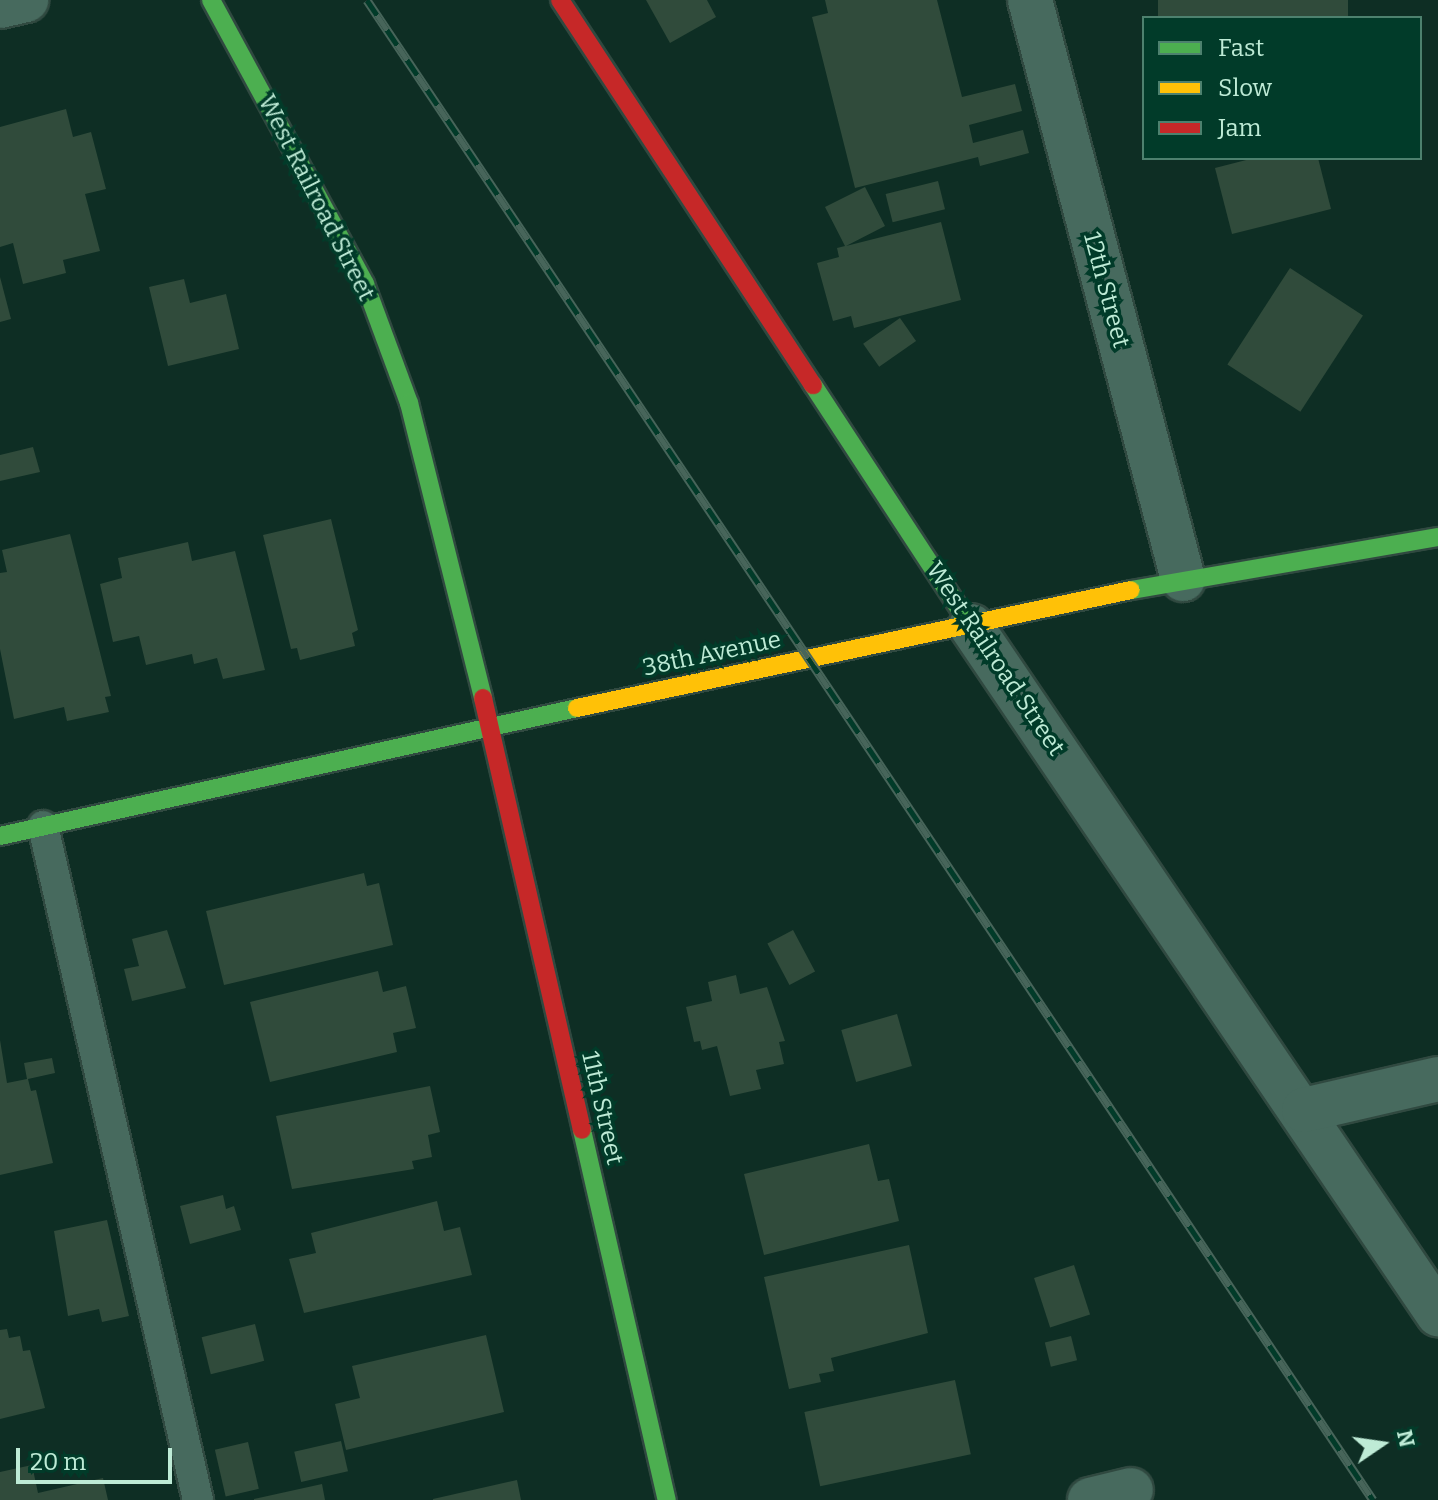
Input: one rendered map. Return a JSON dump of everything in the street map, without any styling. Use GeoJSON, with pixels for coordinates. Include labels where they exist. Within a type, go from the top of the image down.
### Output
{"type":"FeatureCollection","features":[{"type":"Feature","properties":{"kind":"street"},"geometry":{"type":"LineString","coordinates":[[0,6],[26,0]]}},
{"type":"Feature","properties":{"kind":"street","name":"West Railroad Street"},"geometry":{"type":"LineString","coordinates":[[211,0],[365,284],[409,403],[490,727]]}},
{"type":"Feature","properties":{"kind":"street","name":"West Railroad Street"},"geometry":{"type":"LineString","coordinates":[[560,0],[971,626],[1304,1110],[1438,1314]]}},
{"type":"Feature","properties":{"kind":"street","name":"12th Street"},"geometry":{"type":"LineString","coordinates":[[1030,0],[1183,579]]}},
{"type":"Feature","properties":{"kind":"street","name":"38th Avenue"},"geometry":{"type":"LineString","coordinates":[[0,836],[490,727],[1183,579],[1438,537]]}},
{"type":"Feature","properties":{"kind":"street","name":"11th Street"},"geometry":{"type":"LineString","coordinates":[[490,727],[667,1500]]}},
{"type":"Feature","properties":{"kind":"street"},"geometry":{"type":"LineString","coordinates":[[1304,1110],[1438,1079]]}},
{"type":"Feature","properties":{"kind":"lane"},"geometry":{"type":"LineString","coordinates":[[43,826],[198,1500]]}},
{"type":"Feature","properties":{"kind":"building"},"geometry":{"type":"Polygon","coordinates":[[[646,0],[707,0],[716,17],[670,43],[646,0]]]}},
{"type":"Feature","properties":{"kind":"building"},"geometry":{"type":"Polygon","coordinates":[[[825,0],[937,0],[962,97],[1015,84],[1022,111],[969,125],[973,143],[1023,130],[1029,153],[980,166],[978,157],[855,188],[812,17],[828,13],[825,0]]]}},
{"type":"Feature","properties":{"kind":"building"},"geometry":{"type":"Polygon","coordinates":[[[1158,0],[1348,0],[1348,16],[1158,16],[1158,0]]]}},
{"type":"Feature","properties":{"kind":"building"},"geometry":{"type":"Polygon","coordinates":[[[66,109],[73,137],[91,132],[106,189],[85,194],[100,251],[63,260],[66,273],[23,284],[13,243],[0,247],[0,127],[66,109]]]}},
{"type":"Feature","properties":{"kind":"building"},"geometry":{"type":"Polygon","coordinates":[[[1246,160],[1319,160],[1331,209],[1232,234],[1215,168],[1246,160]]]}},
{"type":"Feature","properties":{"kind":"building"},"geometry":{"type":"Polygon","coordinates":[[[938,181],[945,209],[893,222],[886,194],[938,181]]]}},
{"type":"Feature","properties":{"kind":"building"},"geometry":{"type":"Polygon","coordinates":[[[865,187],[885,226],[846,246],[941,222],[961,300],[854,328],[851,316],[833,321],[817,263],[839,257],[837,248],[845,246],[825,207],[865,187]]]}},
{"type":"Feature","properties":{"kind":"building"},"geometry":{"type":"Polygon","coordinates":[[[1290,268],[1363,315],[1300,412],[1227,364],[1290,268]]]}},
{"type":"Feature","properties":{"kind":"building"},"geometry":{"type":"Polygon","coordinates":[[[0,277],[11,319],[0,322],[0,277]]]}},
{"type":"Feature","properties":{"kind":"building"},"geometry":{"type":"Polygon","coordinates":[[[184,279],[190,303],[226,294],[239,349],[168,366],[149,287],[184,279]]]}},
{"type":"Feature","properties":{"kind":"building"},"geometry":{"type":"Polygon","coordinates":[[[900,318],[916,341],[879,367],[863,344],[900,318]]]}},
{"type":"Feature","properties":{"kind":"building"},"geometry":{"type":"Polygon","coordinates":[[[33,447],[40,472],[0,481],[0,455],[33,447]]]}},
{"type":"Feature","properties":{"kind":"building"},"geometry":{"type":"Polygon","coordinates":[[[331,519],[358,630],[352,633],[355,646],[300,660],[297,648],[291,649],[263,535],[331,519]]]}},
{"type":"Feature","properties":{"kind":"building"},"geometry":{"type":"Polygon","coordinates":[[[70,534],[111,696],[105,697],[109,712],[67,721],[64,707],[14,719],[0,649],[0,573],[7,572],[2,550],[70,534]]]}},
{"type":"Feature","properties":{"kind":"building"},"geometry":{"type":"Polygon","coordinates":[[[188,542],[192,561],[235,551],[265,670],[223,679],[217,658],[194,664],[192,654],[146,665],[139,636],[113,642],[100,584],[122,578],[118,558],[188,542]]]}},
{"type":"Feature","properties":{"kind":"building"},"geometry":{"type":"Polygon","coordinates":[[[364,873],[367,886],[379,883],[393,945],[224,985],[206,911],[364,873]]]}},
{"type":"Feature","properties":{"kind":"building"},"geometry":{"type":"Polygon","coordinates":[[[167,930],[186,988],[132,1001],[124,969],[139,966],[132,939],[167,930]]]}},
{"type":"Feature","properties":{"kind":"building"},"geometry":{"type":"Polygon","coordinates":[[[793,930],[815,971],[789,985],[767,944],[793,930]]]}},
{"type":"Feature","properties":{"kind":"building"},"geometry":{"type":"Polygon","coordinates":[[[378,971],[383,992],[406,986],[416,1028],[393,1033],[397,1052],[270,1082],[250,1002],[378,971]]]}},
{"type":"Feature","properties":{"kind":"building"},"geometry":{"type":"Polygon","coordinates":[[[736,975],[740,994],[767,987],[785,1041],[779,1042],[784,1064],[756,1070],[761,1089],[730,1096],[717,1046],[702,1050],[700,1041],[694,1042],[686,1007],[712,1001],[708,982],[736,975]]]}},
{"type":"Feature","properties":{"kind":"building"},"geometry":{"type":"Polygon","coordinates":[[[897,1014],[912,1066],[856,1082],[841,1030],[897,1014]]]}},
{"type":"Feature","properties":{"kind":"building"},"geometry":{"type":"Polygon","coordinates":[[[0,1040],[7,1083],[27,1079],[24,1063],[52,1058],[55,1073],[28,1079],[31,1091],[36,1090],[53,1163],[0,1175],[0,1040]]]}},
{"type":"Feature","properties":{"kind":"building"},"geometry":{"type":"Polygon","coordinates":[[[430,1086],[440,1132],[428,1135],[432,1157],[412,1161],[414,1169],[292,1189],[276,1116],[430,1086]]]}},
{"type":"Feature","properties":{"kind":"building"},"geometry":{"type":"Polygon","coordinates":[[[869,1144],[878,1181],[889,1179],[899,1221],[764,1255],[744,1174],[869,1144]]]}},
{"type":"Feature","properties":{"kind":"building"},"geometry":{"type":"Polygon","coordinates":[[[223,1195],[226,1209],[234,1206],[241,1230],[190,1244],[180,1206],[223,1195]]]}},
{"type":"Feature","properties":{"kind":"building"},"geometry":{"type":"Polygon","coordinates":[[[437,1201],[444,1231],[460,1227],[472,1275],[304,1313],[289,1259],[316,1253],[311,1233],[437,1201]]]}},
{"type":"Feature","properties":{"kind":"building"},"geometry":{"type":"Polygon","coordinates":[[[107,1220],[129,1316],[102,1322],[99,1309],[68,1316],[54,1231],[107,1220]]]}},
{"type":"Feature","properties":{"kind":"building"},"geometry":{"type":"Polygon","coordinates":[[[909,1245],[928,1333],[831,1358],[834,1371],[819,1374],[821,1382],[789,1389],[764,1277],[909,1245]]]}},
{"type":"Feature","properties":{"kind":"building"},"geometry":{"type":"Polygon","coordinates":[[[1074,1265],[1090,1314],[1050,1327],[1034,1278],[1074,1265]]]}},
{"type":"Feature","properties":{"kind":"building"},"geometry":{"type":"Polygon","coordinates":[[[255,1324],[264,1361],[211,1374],[202,1337],[255,1324]]]}},
{"type":"Feature","properties":{"kind":"building"},"geometry":{"type":"Polygon","coordinates":[[[7,1329],[9,1338],[20,1336],[23,1351],[30,1350],[45,1408],[0,1419],[0,1330],[7,1329]]]}},
{"type":"Feature","properties":{"kind":"building"},"geometry":{"type":"Polygon","coordinates":[[[486,1335],[504,1412],[346,1450],[335,1404],[360,1398],[352,1366],[486,1335]]]}},
{"type":"Feature","properties":{"kind":"building"},"geometry":{"type":"Polygon","coordinates":[[[1071,1336],[1077,1360],[1051,1367],[1045,1343],[1071,1336]]]}},
{"type":"Feature","properties":{"kind":"building"},"geometry":{"type":"Polygon","coordinates":[[[955,1380],[971,1454],[820,1486],[804,1412],[955,1380]]]}},
{"type":"Feature","properties":{"kind":"building"},"geometry":{"type":"Polygon","coordinates":[[[341,1441],[348,1471],[301,1482],[294,1452],[341,1441]]]}},
{"type":"Feature","properties":{"kind":"building"},"geometry":{"type":"Polygon","coordinates":[[[248,1442],[259,1489],[226,1496],[215,1450],[248,1442]]]}},
{"type":"Feature","properties":{"kind":"building"},"geometry":{"type":"Polygon","coordinates":[[[32,1465],[38,1493],[103,1478],[108,1500],[0,1500],[0,1472],[32,1465]]]}},
{"type":"Feature","properties":{"kind":"building"},"geometry":{"type":"Polygon","coordinates":[[[517,1480],[521,1500],[433,1500],[433,1499],[517,1480]]]}},
{"type":"Feature","properties":{"kind":"building"},"geometry":{"type":"Polygon","coordinates":[[[322,1484],[325,1500],[254,1500],[254,1499],[322,1484]]]}},
{"type":"Feature","properties":{"kind":"railway"},"geometry":{"type":"LineString","coordinates":[[367,0],[1373,1500]]}},
{"type":"Feature","properties":{"kind":"traffic: fast"},"geometry":{"type":"LineString","coordinates":[[211,0],[365,284],[409,403],[483,698]]}},
{"type":"Feature","properties":{"kind":"traffic: fast"},"geometry":{"type":"LineString","coordinates":[[813,385],[971,626]]}},
{"type":"Feature","properties":{"kind":"traffic: fast"},"geometry":{"type":"LineString","coordinates":[[1131,590],[1438,537]]}},
{"type":"Feature","properties":{"kind":"traffic: fast"},"geometry":{"type":"LineString","coordinates":[[0,836],[577,708]]}},
{"type":"Feature","properties":{"kind":"traffic: fast"},"geometry":{"type":"LineString","coordinates":[[582,1130],[667,1500]]}},
{"type":"Feature","properties":{"kind":"traffic: slow"},"geometry":{"type":"LineString","coordinates":[[577,708],[1131,590]]}},
{"type":"Feature","properties":{"kind":"traffic: jam"},"geometry":{"type":"LineString","coordinates":[[560,0],[813,385]]}},
{"type":"Feature","properties":{"kind":"traffic: jam"},"geometry":{"type":"LineString","coordinates":[[483,698],[582,1130]]}}]}
